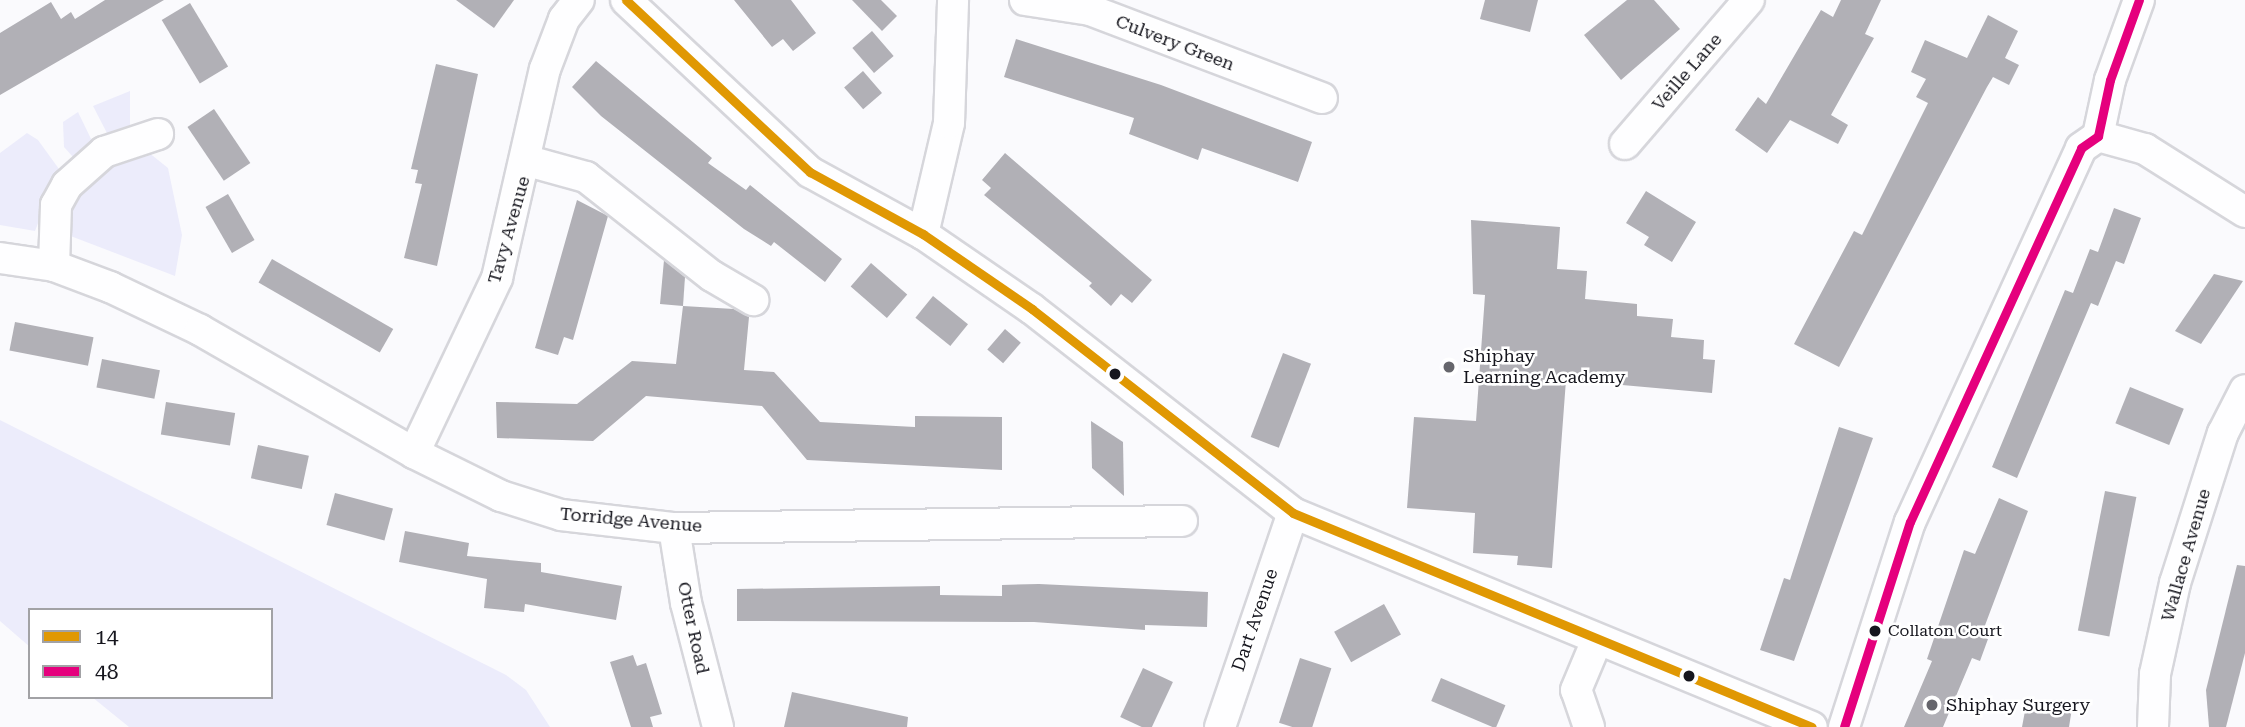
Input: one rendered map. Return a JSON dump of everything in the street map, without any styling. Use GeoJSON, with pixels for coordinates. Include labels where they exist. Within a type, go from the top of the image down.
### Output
{"type":"FeatureCollection","features":[{"type":"Feature","properties":{"kind":"street","name":"Tavy Avenue"},"geometry":{"type":"LineString","coordinates":[[414,453],[497,278],[528,162],[545,69],[564,19],[579,0]]}},
{"type":"Feature","properties":{"kind":"street"},"geometry":{"type":"LineString","coordinates":[[626,0],[810,172],[923,234],[1032,309],[1293,513],[1812,727]]}},
{"type":"Feature","properties":{"kind":"street"},"geometry":{"type":"LineString","coordinates":[[923,234],[949,123],[953,0]]}},
{"type":"Feature","properties":{"kind":"street","name":"Culvery Green"},"geometry":{"type":"LineString","coordinates":[[1025,0],[1090,10],[1322,98]]}},
{"type":"Feature","properties":{"kind":"street","name":"Veille Lane"},"geometry":{"type":"LineString","coordinates":[[1625,144],[1749,0]]}},
{"type":"Feature","properties":{"kind":"street"},"geometry":{"type":"LineString","coordinates":[[1844,727],[1910,522],[2081,148],[2098,136],[2110,80],[2139,0]]}},
{"type":"Feature","properties":{"kind":"street"},"geometry":{"type":"LineString","coordinates":[[54,266],[56,205],[67,185],[104,152],[158,134]]}},
{"type":"Feature","properties":{"kind":"street"},"geometry":{"type":"LineString","coordinates":[[2098,136],[2145,149],[2245,212]]}},
{"type":"Feature","properties":{"kind":"street"},"geometry":{"type":"LineString","coordinates":[[528,162],[586,177],[712,276],[753,300]]}},
{"type":"Feature","properties":{"kind":"street","name":"Torridge Avenue"},"geometry":{"type":"LineString","coordinates":[[0,258],[54,266],[200,330],[414,453],[501,496],[561,516],[674,528],[1182,521]]}},
{"type":"Feature","properties":{"kind":"street","name":"Wallace Avenue"},"geometry":{"type":"LineString","coordinates":[[2153,727],[2155,674],[2175,583],[2223,433],[2245,390]]}},
{"type":"Feature","properties":{"kind":"street","name":"Dart Avenue"},"geometry":{"type":"LineString","coordinates":[[1220,727],[1293,513]]}},
{"type":"Feature","properties":{"kind":"street","name":"Otter Road"},"geometry":{"type":"LineString","coordinates":[[674,528],[686,603],[718,727]]}},
{"type":"Feature","properties":{"kind":"street"},"geometry":{"type":"LineString","coordinates":[[1581,725],[1576,690],[1597,640]]}},
{"type":"Feature","properties":{"kind":"shaded area"},"geometry":{"type":"Polygon","coordinates":[[[130,91],[130,126],[109,137],[93,106],[130,91]]]}},
{"type":"Feature","properties":{"kind":"shaded area"},"geometry":{"type":"Polygon","coordinates":[[[78,112],[93,143],[73,157],[64,147],[63,122],[78,112]]]}},
{"type":"Feature","properties":{"kind":"shaded area"},"geometry":{"type":"Polygon","coordinates":[[[27,133],[38,140],[59,169],[35,231],[0,225],[0,153],[27,133]]]}},
{"type":"Feature","properties":{"kind":"shaded area"},"geometry":{"type":"Polygon","coordinates":[[[143,148],[168,168],[182,235],[175,276],[68,235],[67,218],[91,176],[143,148]]]}},
{"type":"Feature","properties":{"kind":"shaded area"},"geometry":{"type":"Polygon","coordinates":[[[0,420],[506,675],[526,690],[550,727],[129,727],[94,699],[273,699],[273,608],[28,608],[28,645],[0,621],[0,420]]]}},
{"type":"Feature","properties":{"kind":"building"},"geometry":{"type":"Polygon","coordinates":[[[105,0],[164,0],[0,95],[0,33],[51,2],[61,19],[71,12],[75,19],[105,0]]]}},
{"type":"Feature","properties":{"kind":"building"},"geometry":{"type":"Polygon","coordinates":[[[456,0],[514,0],[494,28],[456,0]]]}},
{"type":"Feature","properties":{"kind":"building"},"geometry":{"type":"Polygon","coordinates":[[[734,0],[791,0],[816,33],[793,51],[783,39],[772,47],[734,0]]]}},
{"type":"Feature","properties":{"kind":"building"},"geometry":{"type":"Polygon","coordinates":[[[852,0],[881,0],[897,16],[882,31],[852,0]]]}},
{"type":"Feature","properties":{"kind":"building"},"geometry":{"type":"Polygon","coordinates":[[[1485,0],[1538,0],[1530,32],[1480,19],[1485,0]]]}},
{"type":"Feature","properties":{"kind":"building"},"geometry":{"type":"Polygon","coordinates":[[[1627,0],[1654,0],[1680,29],[1621,80],[1584,35],[1627,0]]]}},
{"type":"Feature","properties":{"kind":"building"},"geometry":{"type":"Polygon","coordinates":[[[1841,0],[1881,0],[1865,34],[1874,38],[1831,115],[1848,125],[1838,144],[1790,120],[1767,153],[1735,130],[1758,97],[1766,104],[1821,10],[1833,17],[1841,0]]]}},
{"type":"Feature","properties":{"kind":"building"},"geometry":{"type":"Polygon","coordinates":[[[190,3],[228,66],[200,83],[162,20],[190,3]]]}},
{"type":"Feature","properties":{"kind":"building"},"geometry":{"type":"Polygon","coordinates":[[[1988,15],[2018,31],[2005,58],[2019,65],[2009,85],[1993,77],[1987,87],[1839,367],[1794,344],[1854,231],[1862,235],[1928,103],[1916,97],[1926,79],[1911,72],[1925,40],[1967,58],[1988,15]]]}},
{"type":"Feature","properties":{"kind":"building"},"geometry":{"type":"Polygon","coordinates":[[[872,31],[894,56],[874,73],[852,48],[872,31]]]}},
{"type":"Feature","properties":{"kind":"building"},"geometry":{"type":"Polygon","coordinates":[[[1016,39],[1161,85],[1312,142],[1298,182],[1202,148],[1198,160],[1129,134],[1134,118],[1004,77],[1016,39]]]}},
{"type":"Feature","properties":{"kind":"building"},"geometry":{"type":"Polygon","coordinates":[[[596,61],[712,158],[708,163],[746,190],[750,185],[842,259],[825,282],[774,242],[771,246],[744,229],[601,116],[572,87],[596,61]]]}},
{"type":"Feature","properties":{"kind":"building"},"geometry":{"type":"Polygon","coordinates":[[[436,64],[478,74],[437,266],[404,258],[422,184],[415,183],[418,170],[411,169],[436,64]]]}},
{"type":"Feature","properties":{"kind":"building"},"geometry":{"type":"Polygon","coordinates":[[[863,71],[882,93],[863,109],[844,87],[863,71]]]}},
{"type":"Feature","properties":{"kind":"building"},"geometry":{"type":"Polygon","coordinates":[[[214,109],[250,163],[224,181],[187,127],[214,109]]]}},
{"type":"Feature","properties":{"kind":"building"},"geometry":{"type":"Polygon","coordinates":[[[1005,153],[1152,280],[1132,303],[1121,294],[1111,306],[1089,286],[1092,283],[984,195],[991,188],[982,180],[1005,153]]]}},
{"type":"Feature","properties":{"kind":"building"},"geometry":{"type":"Polygon","coordinates":[[[1646,191],[1696,222],[1672,262],[1644,245],[1649,237],[1626,223],[1646,191]]]}},
{"type":"Feature","properties":{"kind":"building"},"geometry":{"type":"Polygon","coordinates":[[[228,194],[254,240],[232,253],[205,207],[228,194]]]}},
{"type":"Feature","properties":{"kind":"building"},"geometry":{"type":"Polygon","coordinates":[[[577,200],[608,216],[573,340],[564,337],[558,355],[535,348],[577,200]]]}},
{"type":"Feature","properties":{"kind":"building"},"geometry":{"type":"Polygon","coordinates":[[[2114,208],[2141,218],[2124,264],[2116,261],[2098,306],[2091,303],[2017,478],[1992,467],[2065,290],[2073,293],[2090,249],[2098,252],[2114,208]]]}},
{"type":"Feature","properties":{"kind":"building"},"geometry":{"type":"Polygon","coordinates":[[[1471,220],[1560,227],[1557,269],[1587,271],[1585,299],[1637,304],[1637,316],[1673,319],[1671,337],[1704,340],[1703,359],[1715,360],[1712,393],[1566,380],[1552,568],[1517,565],[1518,556],[1473,553],[1475,513],[1407,508],[1414,417],[1476,421],[1485,295],[1473,294],[1471,220]]]}},
{"type":"Feature","properties":{"kind":"building"},"geometry":{"type":"Polygon","coordinates":[[[272,259],[393,329],[380,352],[258,282],[272,259]]]}},
{"type":"Feature","properties":{"kind":"building"},"geometry":{"type":"Polygon","coordinates":[[[664,260],[685,277],[683,306],[660,304],[664,260]]]}},
{"type":"Feature","properties":{"kind":"building"},"geometry":{"type":"Polygon","coordinates":[[[871,263],[907,294],[887,318],[851,286],[871,263]]]}},
{"type":"Feature","properties":{"kind":"building"},"geometry":{"type":"Polygon","coordinates":[[[2214,274],[2243,281],[2201,344],[2175,331],[2214,274]]]}},
{"type":"Feature","properties":{"kind":"building"},"geometry":{"type":"Polygon","coordinates":[[[933,296],[968,324],[950,346],[915,318],[933,296]]]}},
{"type":"Feature","properties":{"kind":"building"},"geometry":{"type":"Polygon","coordinates":[[[683,306],[734,309],[749,317],[744,370],[774,372],[820,422],[915,427],[915,416],[1002,417],[1002,470],[807,460],[762,406],[646,396],[593,441],[497,438],[496,402],[577,404],[632,361],[676,364],[683,306]]]}},
{"type":"Feature","properties":{"kind":"building"},"geometry":{"type":"Polygon","coordinates":[[[15,322],[94,337],[88,366],[9,350],[15,322]]]}},
{"type":"Feature","properties":{"kind":"building"},"geometry":{"type":"Polygon","coordinates":[[[1005,329],[1021,343],[1003,363],[987,349],[1005,329]]]}},
{"type":"Feature","properties":{"kind":"building"},"geometry":{"type":"Polygon","coordinates":[[[1283,353],[1311,364],[1279,448],[1251,437],[1283,353]]]}},
{"type":"Feature","properties":{"kind":"building"},"geometry":{"type":"Polygon","coordinates":[[[102,359],[160,370],[154,399],[96,387],[102,359]]]}},
{"type":"Feature","properties":{"kind":"building"},"geometry":{"type":"Polygon","coordinates":[[[2130,387],[2184,409],[2169,445],[2115,423],[2130,387]]]}},
{"type":"Feature","properties":{"kind":"building"},"geometry":{"type":"Polygon","coordinates":[[[166,402],[235,413],[230,446],[161,435],[166,402]]]}},
{"type":"Feature","properties":{"kind":"building"},"geometry":{"type":"Polygon","coordinates":[[[1091,421],[1123,442],[1124,496],[1092,468],[1091,421]]]}},
{"type":"Feature","properties":{"kind":"building"},"geometry":{"type":"Polygon","coordinates":[[[1839,427],[1873,438],[1794,661],[1760,650],[1784,578],[1790,580],[1839,427]]]}},
{"type":"Feature","properties":{"kind":"building"},"geometry":{"type":"Polygon","coordinates":[[[258,445],[309,456],[302,489],[251,478],[258,445]]]}},
{"type":"Feature","properties":{"kind":"building"},"geometry":{"type":"Polygon","coordinates":[[[2105,491],[2136,497],[2109,636],[2078,630],[2105,491]]]}},
{"type":"Feature","properties":{"kind":"building"},"geometry":{"type":"Polygon","coordinates":[[[335,493],[393,509],[384,540],[326,525],[335,493]]]}},
{"type":"Feature","properties":{"kind":"building"},"geometry":{"type":"Polygon","coordinates":[[[1999,498],[2028,511],[1981,636],[1988,639],[1980,661],[1972,658],[1943,727],[1904,727],[1932,661],[1927,659],[1964,550],[1975,554],[1999,498]]]}},
{"type":"Feature","properties":{"kind":"building"},"geometry":{"type":"Polygon","coordinates":[[[405,531],[469,543],[467,556],[541,563],[541,572],[622,586],[616,620],[525,604],[524,612],[484,608],[487,579],[399,562],[405,531]]]}},
{"type":"Feature","properties":{"kind":"building"},"geometry":{"type":"Polygon","coordinates":[[[2237,565],[2245,566],[2245,653],[2226,727],[2209,727],[2206,690],[2237,565]]]}},
{"type":"Feature","properties":{"kind":"building"},"geometry":{"type":"Polygon","coordinates":[[[1039,584],[1208,592],[1207,627],[1145,625],[1145,630],[1034,622],[737,621],[737,589],[940,586],[940,595],[1002,596],[1002,585],[1039,584]]]}},
{"type":"Feature","properties":{"kind":"building"},"geometry":{"type":"Polygon","coordinates":[[[1384,604],[1401,635],[1351,662],[1334,632],[1384,604]]]}},
{"type":"Feature","properties":{"kind":"building"},"geometry":{"type":"Polygon","coordinates":[[[633,655],[637,666],[646,663],[662,714],[650,717],[653,727],[631,727],[610,662],[633,655]]]}},
{"type":"Feature","properties":{"kind":"building"},"geometry":{"type":"Polygon","coordinates":[[[1300,658],[1331,668],[1312,727],[1292,727],[1279,723],[1300,658]]]}},
{"type":"Feature","properties":{"kind":"building"},"geometry":{"type":"Polygon","coordinates":[[[1143,668],[1173,682],[1152,727],[1142,727],[1120,717],[1143,668]]]}},
{"type":"Feature","properties":{"kind":"building"},"geometry":{"type":"Polygon","coordinates":[[[1441,678],[1505,705],[1496,727],[1492,727],[1431,701],[1441,678]]]}},
{"type":"Feature","properties":{"kind":"building"},"geometry":{"type":"Polygon","coordinates":[[[792,692],[908,717],[907,727],[784,727],[792,692]]]}},
{"type":"Feature","properties":{"kind":"building"},"geometry":{"type":"Polygon","coordinates":[[[2027,700],[2072,708],[2069,727],[2022,727],[2027,700]]]}},
{"type":"Feature","properties":{"kind":"transit line","name":"14"},"geometry":{"type":"LineString","coordinates":[[626,0],[810,172],[923,234],[1032,309],[1293,513],[1812,727]]}},
{"type":"Feature","properties":{"kind":"transit line","name":"48"},"geometry":{"type":"LineString","coordinates":[[1844,727],[1910,522],[2081,148],[2098,136],[2110,80],[2139,0]]}},
{"type":"Feature","properties":{"kind":"place","name":"Shiphay Learning Academy"},"geometry":{"type":"Point","coordinates":[1449,367]}},
{"type":"Feature","properties":{"kind":"place","name":"Collaton Court"},"geometry":{"type":"Point","coordinates":[1875,631]}},
{"type":"Feature","properties":{"kind":"place","name":"Shiphay Surgery"},"geometry":{"type":"Point","coordinates":[1932,705]}}]}
